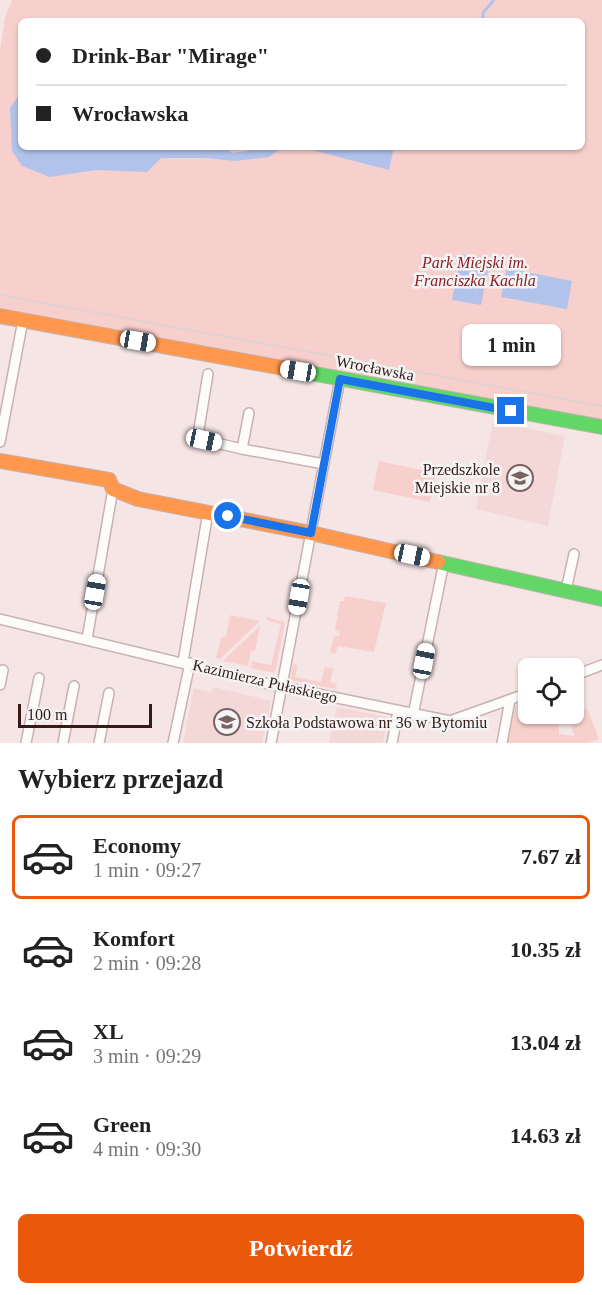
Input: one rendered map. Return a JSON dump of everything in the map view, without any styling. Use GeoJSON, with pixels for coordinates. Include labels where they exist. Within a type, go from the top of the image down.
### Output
{"type":"FeatureCollection","features":[{"type":"Feature","properties":{"kind":"street","name":"Wrocławska"},"geometry":{"type":"LineString","coordinates":[[0,316],[602,428]]}},
{"type":"Feature","properties":{"kind":"street"},"geometry":{"type":"LineString","coordinates":[[0,442],[23,320]]}},
{"type":"Feature","properties":{"kind":"street"},"geometry":{"type":"LineString","coordinates":[[208,374],[198,435],[204,440],[324,464]]}},
{"type":"Feature","properties":{"kind":"street"},"geometry":{"type":"LineString","coordinates":[[271,743],[340,379]]}},
{"type":"Feature","properties":{"kind":"street"},"geometry":{"type":"LineString","coordinates":[[242,449],[249,413]]}},
{"type":"Feature","properties":{"kind":"street"},"geometry":{"type":"LineString","coordinates":[[0,461],[109,480],[113,489],[87,639]]}},
{"type":"Feature","properties":{"kind":"street"},"geometry":{"type":"LineString","coordinates":[[113,489],[138,499],[311,533],[602,599]]}},
{"type":"Feature","properties":{"kind":"street"},"geometry":{"type":"LineString","coordinates":[[173,743],[208,512]]}},
{"type":"Feature","properties":{"kind":"street"},"geometry":{"type":"LineString","coordinates":[[566,590],[574,555]]}},
{"type":"Feature","properties":{"kind":"street"},"geometry":{"type":"LineString","coordinates":[[413,715],[444,562]]}},
{"type":"Feature","properties":{"kind":"street","name":"Kazimierza Pułaskiego"},"geometry":{"type":"LineString","coordinates":[[0,619],[186,662],[281,687],[450,721],[518,697]]}},
{"type":"Feature","properties":{"kind":"street"},"geometry":{"type":"LineString","coordinates":[[584,672],[602,665]]}},
{"type":"Feature","properties":{"kind":"street"},"geometry":{"type":"LineString","coordinates":[[0,685],[3,670]]}},
{"type":"Feature","properties":{"kind":"street"},"geometry":{"type":"LineString","coordinates":[[26,743],[39,678]]}},
{"type":"Feature","properties":{"kind":"street"},"geometry":{"type":"LineString","coordinates":[[63,743],[74,686]]}},
{"type":"Feature","properties":{"kind":"street"},"geometry":{"type":"LineString","coordinates":[[99,743],[109,693]]}},
{"type":"Feature","properties":{"kind":"street"},"geometry":{"type":"LineString","coordinates":[[502,743],[510,700]]}},
{"type":"Feature","properties":{"kind":"street"},"geometry":{"type":"LineString","coordinates":[[392,743],[398,711]]}},
{"type":"Feature","properties":{"kind":"shaded area","name":"Przedszkole Miejskie nr 8"},"geometry":{"type":"Polygon","coordinates":[[[493,421],[565,436],[548,526],[476,509],[493,421]]]}},
{"type":"Feature","properties":{"kind":"shaded area","name":"Szkoła Podstawowa nr 36 w Bytomiu"},"geometry":{"type":"Polygon","coordinates":[[[214,687],[271,701],[262,743],[183,743],[194,688],[211,692],[214,687]]]}},
{"type":"Feature","properties":{"kind":"shaded area"},"geometry":{"type":"Polygon","coordinates":[[[337,707],[388,717],[383,743],[329,743],[337,707]]]}},
{"type":"Feature","properties":{"kind":"green space","name":"Park Miejski im. Franciszka Kachla"},"geometry":{"type":"Polygon","coordinates":[[[12,0],[602,0],[602,419],[0,309],[0,51],[5,18],[12,0]]]}},
{"type":"Feature","properties":{"kind":"green space"},"geometry":{"type":"Polygon","coordinates":[[[379,461],[436,473],[430,502],[373,490],[379,461]]]}},
{"type":"Feature","properties":{"kind":"green space"},"geometry":{"type":"Polygon","coordinates":[[[345,596],[386,603],[374,652],[338,646],[335,654],[330,652],[334,636],[339,636],[340,632],[335,630],[340,601],[344,601],[345,596]]]}},
{"type":"Feature","properties":{"kind":"green space"},"geometry":{"type":"Polygon","coordinates":[[[230,615],[260,621],[220,659],[216,658],[221,637],[226,637],[230,615]]]}},
{"type":"Feature","properties":{"kind":"green space"},"geometry":{"type":"Polygon","coordinates":[[[266,617],[285,622],[275,673],[251,668],[252,661],[271,665],[281,624],[266,620],[266,617]]]}},
{"type":"Feature","properties":{"kind":"green space"},"geometry":{"type":"Polygon","coordinates":[[[260,626],[255,651],[251,651],[248,666],[223,661],[260,626]]]}},
{"type":"Feature","properties":{"kind":"green space"},"geometry":{"type":"Polygon","coordinates":[[[293,664],[298,665],[295,677],[321,682],[325,667],[333,668],[330,682],[337,684],[336,689],[290,680],[293,664]]]}},
{"type":"Feature","properties":{"kind":"green space"},"geometry":{"type":"Polygon","coordinates":[[[518,705],[518,724],[559,724],[559,734],[574,736],[571,724],[584,724],[584,709],[587,708],[599,739],[588,743],[508,743],[515,706],[518,705]]]}},
{"type":"Feature","properties":{"kind":"water"},"geometry":{"type":"Polygon","coordinates":[[[18,96],[18,150],[228,150],[232,153],[248,150],[279,150],[269,157],[235,161],[206,158],[161,158],[147,172],[96,170],[50,177],[22,166],[12,151],[10,108],[18,96]]]}},
{"type":"Feature","properties":{"kind":"water"},"geometry":{"type":"Polygon","coordinates":[[[312,150],[393,150],[389,170],[312,150]]]}},
{"type":"Feature","properties":{"kind":"water"},"geometry":{"type":"Polygon","coordinates":[[[461,254],[490,260],[481,305],[452,300],[461,254]]]}},
{"type":"Feature","properties":{"kind":"water"},"geometry":{"type":"Polygon","coordinates":[[[507,268],[572,281],[567,309],[501,297],[507,268]]]}},
{"type":"Feature","properties":{"kind":"waterway"},"geometry":{"type":"LineString","coordinates":[[483,18],[483,13],[493,1]]}},
{"type":"Feature","properties":{"kind":"tram line"},"geometry":{"type":"LineString","coordinates":[[0,295],[602,406]]}},
{"type":"Feature","properties":{"kind":"traffic: fast"},"geometry":{"type":"LineString","coordinates":[[283,368],[602,427]]}},
{"type":"Feature","properties":{"kind":"traffic: fast"},"geometry":{"type":"LineString","coordinates":[[438,562],[602,599]]}},
{"type":"Feature","properties":{"kind":"traffic: slow"},"geometry":{"type":"LineString","coordinates":[[0,316],[283,368]]}},
{"type":"Feature","properties":{"kind":"traffic: slow"},"geometry":{"type":"LineString","coordinates":[[0,461],[109,480],[113,489],[138,499],[311,533],[438,562]]}},
{"type":"Feature","properties":{"kind":"place","name":"Przedszkole Miejskie nr 8"},"geometry":{"type":"Point","coordinates":[520,478]}},
{"type":"Feature","properties":{"kind":"place","name":"Szkoła Podstawowa nr 36 w Bytomiu"},"geometry":{"type":"Point","coordinates":[227,722]}},
{"type":"Feature","properties":{"kind":"route"},"geometry":{"type":"LineString","coordinates":[[228,516],[311,533],[340,379],[511,411]]}}]}
